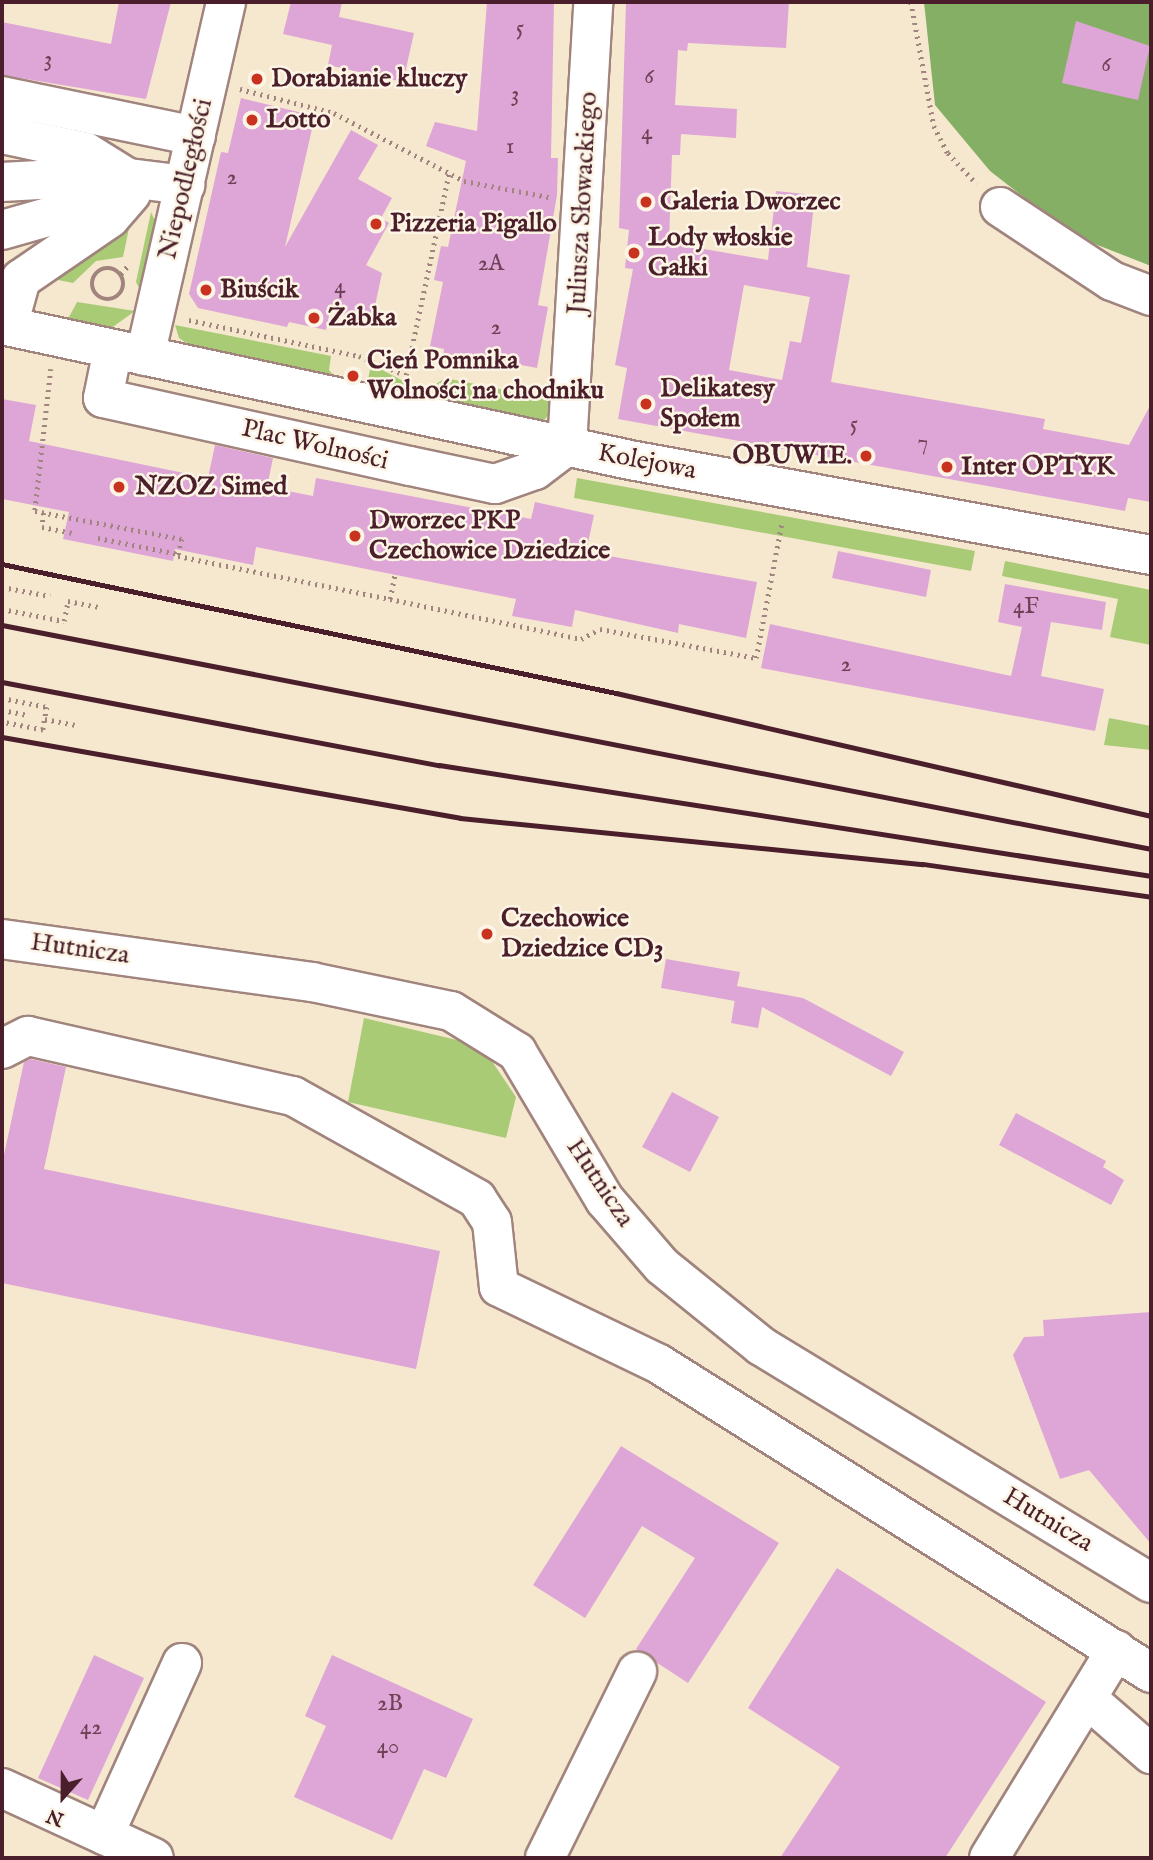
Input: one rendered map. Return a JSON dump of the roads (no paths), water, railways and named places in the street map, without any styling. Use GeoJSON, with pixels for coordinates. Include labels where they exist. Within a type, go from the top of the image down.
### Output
{"type":"FeatureCollection","features":[{"type":"Feature","properties":{"kind":"street","name":"Niepodległości"},"geometry":{"type":"LineString","coordinates":[[129,352],[185,185],[226,2]]}},
{"type":"Feature","properties":{"kind":"street","name":"Juliusza Słowackiego"},"geometry":{"type":"LineString","coordinates":[[567,446],[593,2]]}},
{"type":"Feature","properties":{"kind":"street"},"geometry":{"type":"LineString","coordinates":[[2,96],[196,136]]}},
{"type":"Feature","properties":{"kind":"street"},"geometry":{"type":"LineString","coordinates":[[2,135],[86,152],[128,185]]}},
{"type":"Feature","properties":{"kind":"street"},"geometry":{"type":"LineString","coordinates":[[2,182],[185,185]]}},
{"type":"Feature","properties":{"kind":"street"},"geometry":{"type":"LineString","coordinates":[[2,230],[128,185]]}},
{"type":"Feature","properties":{"kind":"street"},"geometry":{"type":"LineString","coordinates":[[5,326],[21,279],[110,218],[128,185]]}},
{"type":"Feature","properties":{"kind":"street"},"geometry":{"type":"LineString","coordinates":[[1000,207],[1112,281],[1151,296]]}},
{"type":"Feature","properties":{"kind":"street","name":"Kolejowa"},"geometry":{"type":"LineString","coordinates":[[5,326],[567,446],[1151,555]]}},
{"type":"Feature","properties":{"kind":"street","name":"Plac Wolności"},"geometry":{"type":"LineString","coordinates":[[129,352],[103,398],[410,467],[513,482],[567,446]]}},
{"type":"Feature","properties":{"kind":"street","name":"Hutnicza"},"geometry":{"type":"LineString","coordinates":[[2,939],[312,982],[451,1011],[517,1052],[605,1200],[662,1266],[701,1298],[761,1346],[1151,1583]]}},
{"type":"Feature","properties":{"kind":"street"},"geometry":{"type":"LineString","coordinates":[[2,1048],[28,1036],[293,1097],[477,1199],[492,1222],[499,1287],[659,1363],[1151,1672]]}},
{"type":"Feature","properties":{"kind":"street"},"geometry":{"type":"LineString","coordinates":[[989,1858],[1090,1701],[1116,1650]]}},
{"type":"Feature","properties":{"kind":"street"},"geometry":{"type":"LineString","coordinates":[[104,1835],[181,1663]]}},
{"type":"Feature","properties":{"kind":"street"},"geometry":{"type":"LineString","coordinates":[[545,1858],[637,1672]]}},
{"type":"Feature","properties":{"kind":"street"},"geometry":{"type":"LineString","coordinates":[[1090,1701],[1151,1754]]}},
{"type":"Feature","properties":{"kind":"street"},"geometry":{"type":"LineString","coordinates":[[2,1788],[154,1858]]}},
{"type":"Feature","properties":{"kind":"railway"},"geometry":{"type":"LineString","coordinates":[[2,564],[616,693],[1151,816]]}},
{"type":"Feature","properties":{"kind":"railway"},"geometry":{"type":"LineString","coordinates":[[2,625],[1151,849]]}},
{"type":"Feature","properties":{"kind":"railway"},"geometry":{"type":"LineString","coordinates":[[2,682],[439,765],[1151,876]]}},
{"type":"Feature","properties":{"kind":"railway"},"geometry":{"type":"LineString","coordinates":[[2,737],[460,818],[923,864],[1151,897]]}},
{"type":"Feature","properties":{"kind":"place","name":"Dorabianie kluczy"},"geometry":{"type":"Point","coordinates":[257,79]}},
{"type":"Feature","properties":{"kind":"place","name":"Lotto"},"geometry":{"type":"Point","coordinates":[252,120]}},
{"type":"Feature","properties":{"kind":"place","name":"Galeria Dworzec"},"geometry":{"type":"Point","coordinates":[646,202]}},
{"type":"Feature","properties":{"kind":"place","name":"Pizzeria Pigallo"},"geometry":{"type":"Point","coordinates":[376,224]}},
{"type":"Feature","properties":{"kind":"place","name":"Lody włoskie Gałki"},"geometry":{"type":"Point","coordinates":[634,253]}},
{"type":"Feature","properties":{"kind":"place","name":"Biuścik"},"geometry":{"type":"Point","coordinates":[206,290]}},
{"type":"Feature","properties":{"kind":"place","name":"Żabka"},"geometry":{"type":"Point","coordinates":[314,318]}},
{"type":"Feature","properties":{"kind":"place","name":"Cień Pomnika Wolności na chodniku"},"geometry":{"type":"Point","coordinates":[353,376]}},
{"type":"Feature","properties":{"kind":"place","name":"Delikatesy Społem"},"geometry":{"type":"Point","coordinates":[646,404]}},
{"type":"Feature","properties":{"kind":"place","name":"OBUWIE."},"geometry":{"type":"Point","coordinates":[866,456]}},
{"type":"Feature","properties":{"kind":"place","name":"Inter OPTYK"},"geometry":{"type":"Point","coordinates":[947,467]}},
{"type":"Feature","properties":{"kind":"place","name":"NZOZ Simed"},"geometry":{"type":"Point","coordinates":[119,487]}},
{"type":"Feature","properties":{"kind":"place","name":"Dworzec PKP Czechowice Dziedzice"},"geometry":{"type":"Point","coordinates":[355,536]}},
{"type":"Feature","properties":{"kind":"place","name":"Czechowice Dziedzice CD3"},"geometry":{"type":"Point","coordinates":[487,934]}}]}
